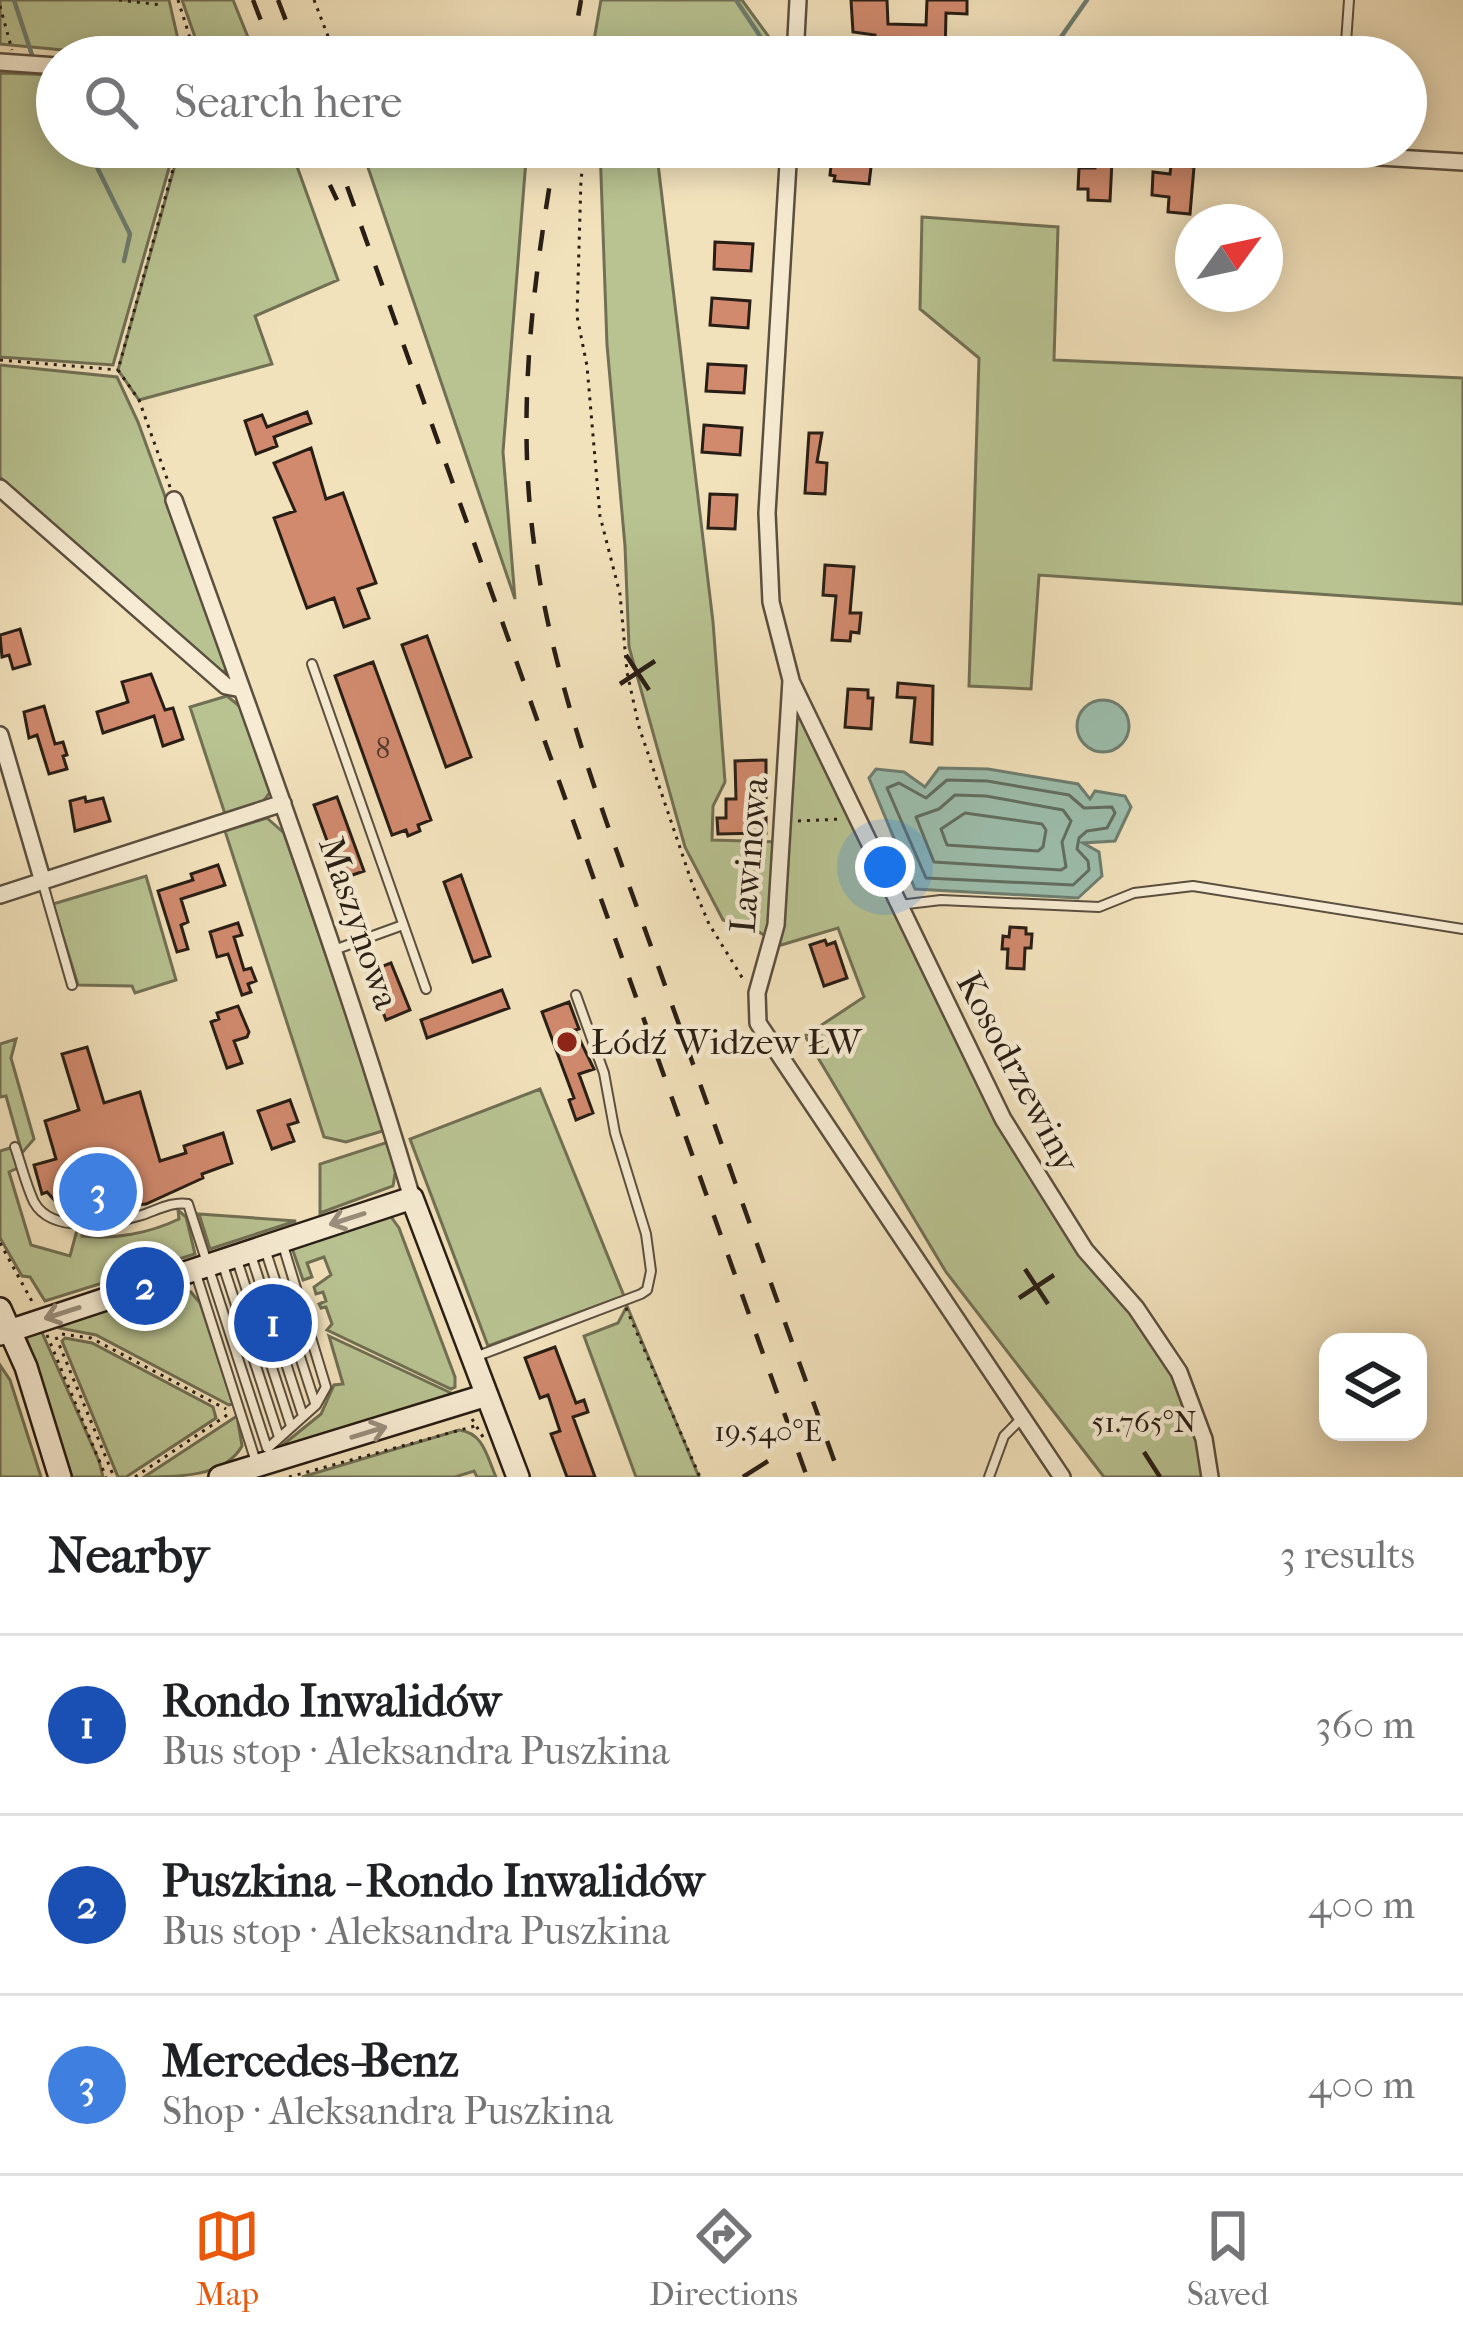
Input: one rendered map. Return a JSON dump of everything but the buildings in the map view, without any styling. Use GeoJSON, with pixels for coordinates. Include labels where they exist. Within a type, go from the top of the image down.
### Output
{"type":"FeatureCollection","features":[{"type":"Feature","properties":{"kind":"street"},"geometry":{"type":"LineString","coordinates":[[796,36],[798,0]]}},
{"type":"Feature","properties":{"kind":"street"},"geometry":{"type":"LineString","coordinates":[[1427,159],[1463,162]]}},
{"type":"Feature","properties":{"kind":"street","name":"Lawinowa"},"geometry":{"type":"LineString","coordinates":[[757,994],[772,946],[791,680],[771,602],[767,513],[788,168]]}},
{"type":"Feature","properties":{"kind":"street"},"geometry":{"type":"LineString","coordinates":[[0,488],[226,686],[241,689]]}},
{"type":"Feature","properties":{"kind":"street","name":"Maszynowa"},"geometry":{"type":"LineString","coordinates":[[174,500],[334,950],[412,1198],[518,1477]]}},
{"type":"Feature","properties":{"kind":"street","name":"Kosodrzewiny"},"geometry":{"type":"LineString","coordinates":[[791,680],[1003,1119],[1085,1250],[1136,1307],[1178,1372],[1204,1439],[1210,1477]]}},
{"type":"Feature","properties":{"kind":"street"},"geometry":{"type":"LineString","coordinates":[[0,736],[43,882]]}},
{"type":"Feature","properties":{"kind":"street"},"geometry":{"type":"LineString","coordinates":[[0,895],[283,803]]}},
{"type":"Feature","properties":{"kind":"street"},"geometry":{"type":"LineString","coordinates":[[757,994],[755,1010],[763,1034],[1062,1477]]}},
{"type":"Feature","properties":{"kind":"street"},"geometry":{"type":"LineString","coordinates":[[5,1332],[412,1198]]}},
{"type":"Feature","properties":{"kind":"street"},"geometry":{"type":"LineString","coordinates":[[6,1300],[5,1332],[26,1366],[60,1477]]}},
{"type":"Feature","properties":{"kind":"street"},"geometry":{"type":"LineString","coordinates":[[229,1476],[262,1457],[487,1395]]}},
{"type":"Feature","properties":{"kind":"lane"},"geometry":{"type":"LineString","coordinates":[[1346,36],[1349,0]]}},
{"type":"Feature","properties":{"kind":"lane"},"geometry":{"type":"LineString","coordinates":[[312,664],[426,989]]}},
{"type":"Feature","properties":{"kind":"lane"},"geometry":{"type":"LineString","coordinates":[[43,882],[71,985]]}},
{"type":"Feature","properties":{"kind":"lane"},"geometry":{"type":"LineString","coordinates":[[898,906],[940,900],[1099,907],[1134,893],[1193,886],[1463,929]]}},
{"type":"Feature","properties":{"kind":"lane"},"geometry":{"type":"LineString","coordinates":[[334,950],[404,925]]}},
{"type":"Feature","properties":{"kind":"lane"},"geometry":{"type":"LineString","coordinates":[[473,1358],[646,1290],[650,1250],[611,1118],[604,1073],[576,995]]}},
{"type":"Feature","properties":{"kind":"lane"},"geometry":{"type":"LineString","coordinates":[[15,1147],[34,1202],[55,1220],[117,1220],[184,1202],[237,1256],[325,1374],[326,1387],[316,1405],[262,1457]]}},
{"type":"Feature","properties":{"kind":"lane"},"geometry":{"type":"LineString","coordinates":[[237,1256],[316,1405]]}},
{"type":"Feature","properties":{"kind":"lane"},"geometry":{"type":"LineString","coordinates":[[237,1256],[304,1416]]}},
{"type":"Feature","properties":{"kind":"lane"},"geometry":{"type":"LineString","coordinates":[[237,1256],[291,1426]]}},
{"type":"Feature","properties":{"kind":"lane"},"geometry":{"type":"LineString","coordinates":[[237,1256],[279,1438]]}},
{"type":"Feature","properties":{"kind":"lane"},"geometry":{"type":"LineString","coordinates":[[237,1256],[262,1457]]}},
{"type":"Feature","properties":{"kind":"lane"},"geometry":{"type":"LineString","coordinates":[[237,1256],[262,1457]]}},
{"type":"Feature","properties":{"kind":"lane"},"geometry":{"type":"LineString","coordinates":[[989,1477],[1004,1436],[1023,1418]]}},
{"type":"Feature","properties":{"kind":"path"},"geometry":{"type":"LineString","coordinates":[[119,0],[161,5]]}},
{"type":"Feature","properties":{"kind":"path"},"geometry":{"type":"LineString","coordinates":[[178,0],[189,36]]}},
{"type":"Feature","properties":{"kind":"path"},"geometry":{"type":"LineString","coordinates":[[314,0],[328,36]]}},
{"type":"Feature","properties":{"kind":"path"},"geometry":{"type":"LineString","coordinates":[[0,6],[7,63]]}},
{"type":"Feature","properties":{"kind":"path"},"geometry":{"type":"LineString","coordinates":[[118,370],[173,168]]}},
{"type":"Feature","properties":{"kind":"path"},"geometry":{"type":"LineString","coordinates":[[583,168],[578,316],[600,516],[620,594],[627,671],[639,727],[693,886],[719,943],[757,994]]}},
{"type":"Feature","properties":{"kind":"path"},"geometry":{"type":"LineString","coordinates":[[0,360],[118,370]]}},
{"type":"Feature","properties":{"kind":"path"},"geometry":{"type":"LineString","coordinates":[[118,370],[139,400],[174,500]]}},
{"type":"Feature","properties":{"kind":"path"},"geometry":{"type":"LineString","coordinates":[[784,822],[856,819]]}},
{"type":"Feature","properties":{"kind":"path"},"geometry":{"type":"LineString","coordinates":[[0,1243],[36,1310]]}},
{"type":"Feature","properties":{"kind":"path"},"geometry":{"type":"LineString","coordinates":[[6,1300],[24,1286]]}},
{"type":"Feature","properties":{"kind":"path"},"geometry":{"type":"LineString","coordinates":[[622,1301],[700,1477]]}},
{"type":"Feature","properties":{"kind":"path"},"geometry":{"type":"LineString","coordinates":[[43,1327],[106,1477]]}},
{"type":"Feature","properties":{"kind":"path"},"geometry":{"type":"LineString","coordinates":[[114,1477],[54,1333],[91,1338],[231,1412],[135,1477]]}},
{"type":"Feature","properties":{"kind":"path"},"geometry":{"type":"LineString","coordinates":[[289,1477],[475,1426]]}},
{"type":"Feature","properties":{"kind":"green space"},"geometry":{"type":"Polygon","coordinates":[[[0,0],[169,0],[177,36],[36,36],[36,47],[0,44],[0,0]]]}},
{"type":"Feature","properties":{"kind":"green space"},"geometry":{"type":"Polygon","coordinates":[[[182,0],[233,0],[248,36],[195,36],[182,0]]]}},
{"type":"Feature","properties":{"kind":"green space"},"geometry":{"type":"Polygon","coordinates":[[[601,0],[742,0],[768,36],[595,36],[601,0]]]}},
{"type":"Feature","properties":{"kind":"green space"},"geometry":{"type":"Polygon","coordinates":[[[0,73],[36,74],[36,168],[169,168],[113,365],[0,357],[0,73]]]}},
{"type":"Feature","properties":{"kind":"green space"},"geometry":{"type":"Polygon","coordinates":[[[174,168],[298,168],[338,280],[255,316],[272,364],[139,400],[118,370],[174,168]]]}},
{"type":"Feature","properties":{"kind":"green space"},"geometry":{"type":"Polygon","coordinates":[[[368,168],[525,168],[503,452],[515,599],[368,168]]]}},
{"type":"Feature","properties":{"kind":"green space"},"geometry":{"type":"Polygon","coordinates":[[[601,168],[659,168],[713,622],[725,782],[713,806],[712,840],[782,842],[791,680],[1003,1119],[1179,1372],[1210,1477],[1104,1477],[946,1272],[805,1036],[864,997],[838,928],[781,945],[754,929],[723,920],[685,847],[629,647],[607,345],[601,168]]]}},
{"type":"Feature","properties":{"kind":"green space"},"geometry":{"type":"Polygon","coordinates":[[[922,217],[1058,227],[1054,360],[1463,378],[1463,604],[1039,575],[1031,689],[969,686],[979,358],[920,309],[922,217]]]}},
{"type":"Feature","properties":{"kind":"green space"},"geometry":{"type":"Polygon","coordinates":[[[0,365],[117,377],[138,422],[225,671],[219,673],[44,522],[0,477],[0,365]]]}},
{"type":"Feature","properties":{"kind":"green space"},"geometry":{"type":"Polygon","coordinates":[[[227,696],[243,709],[271,791],[262,803],[225,814],[190,707],[227,696]]]}},
{"type":"Feature","properties":{"kind":"green space"},"geometry":{"type":"Polygon","coordinates":[[[267,818],[284,833],[386,1130],[346,1142],[324,1137],[225,831],[267,818]]]}},
{"type":"Feature","properties":{"kind":"green space"},"geometry":{"type":"Polygon","coordinates":[[[146,876],[176,980],[135,993],[132,986],[78,985],[53,904],[146,876]]]}},
{"type":"Feature","properties":{"kind":"green space"},"geometry":{"type":"Polygon","coordinates":[[[16,1039],[11,1058],[34,1139],[22,1153],[6,1096],[0,1097],[0,1044],[16,1039]]]}},
{"type":"Feature","properties":{"kind":"green space"},"geometry":{"type":"Polygon","coordinates":[[[540,1089],[624,1296],[488,1346],[410,1139],[540,1089]]]}},
{"type":"Feature","properties":{"kind":"green space"},"geometry":{"type":"Polygon","coordinates":[[[388,1142],[400,1173],[395,1174],[393,1186],[320,1213],[320,1164],[388,1142]]]}},
{"type":"Feature","properties":{"kind":"green space"},"geometry":{"type":"Polygon","coordinates":[[[13,1147],[20,1167],[9,1172],[31,1245],[70,1256],[82,1226],[82,1236],[132,1234],[179,1219],[178,1210],[186,1217],[195,1254],[45,1301],[30,1277],[22,1276],[0,1238],[0,1151],[13,1147]]]}},
{"type":"Feature","properties":{"kind":"green space"},"geometry":{"type":"Polygon","coordinates":[[[199,1214],[296,1221],[210,1249],[199,1214]]]}},
{"type":"Feature","properties":{"kind":"green space"},"geometry":{"type":"Polygon","coordinates":[[[389,1214],[399,1228],[455,1377],[451,1389],[327,1330],[332,1324],[326,1307],[319,1304],[326,1301],[314,1287],[331,1275],[324,1257],[307,1263],[312,1277],[303,1280],[291,1245],[389,1214]]]}},
{"type":"Feature","properties":{"kind":"green space"},"geometry":{"type":"Polygon","coordinates":[[[174,1286],[191,1292],[200,1303],[233,1404],[96,1335],[59,1328],[55,1323],[174,1286]]]}},
{"type":"Feature","properties":{"kind":"green space"},"geometry":{"type":"Polygon","coordinates":[[[627,1306],[699,1477],[636,1477],[584,1336],[618,1323],[627,1306]]]}},
{"type":"Feature","properties":{"kind":"green space"},"geometry":{"type":"Polygon","coordinates":[[[40,1328],[103,1477],[72,1477],[25,1334],[40,1328]]]}},
{"type":"Feature","properties":{"kind":"green space"},"geometry":{"type":"Polygon","coordinates":[[[329,1336],[452,1396],[274,1452],[321,1414],[334,1385],[343,1384],[329,1336]]]}},
{"type":"Feature","properties":{"kind":"green space"},"geometry":{"type":"Polygon","coordinates":[[[62,1341],[92,1343],[213,1407],[216,1418],[126,1477],[118,1477],[62,1341]]]}},
{"type":"Feature","properties":{"kind":"green space"},"geometry":{"type":"Polygon","coordinates":[[[0,1365],[10,1380],[41,1477],[0,1477],[0,1365]]]}},
{"type":"Feature","properties":{"kind":"green space"},"geometry":{"type":"Polygon","coordinates":[[[237,1416],[242,1446],[224,1464],[199,1473],[144,1477],[237,1416]]]}},
{"type":"Feature","properties":{"kind":"green space"},"geometry":{"type":"Polygon","coordinates":[[[459,1430],[479,1441],[496,1477],[477,1477],[474,1471],[455,1477],[302,1477],[459,1430]]]}},
{"type":"Feature","properties":{"kind":"water"},"geometry":{"type":"Polygon","coordinates":[[[1103,700],[1122,707],[1129,726],[1122,745],[1103,752],[1084,745],[1077,726],[1084,707],[1103,700]]]}},
{"type":"Feature","properties":{"kind":"water"},"geometry":{"type":"Polygon","coordinates":[[[939,768],[988,769],[1078,784],[1090,799],[1095,791],[1125,796],[1131,807],[1115,841],[1083,843],[1099,852],[1102,876],[1078,898],[915,889],[869,778],[876,769],[904,772],[925,787],[939,768]]]}},
{"type":"Feature","properties":{"kind":"waterway"},"geometry":{"type":"LineString","coordinates":[[14,0],[32,55]]}},
{"type":"Feature","properties":{"kind":"waterway"},"geometry":{"type":"LineString","coordinates":[[736,0],[760,36]]}},
{"type":"Feature","properties":{"kind":"waterway"},"geometry":{"type":"LineString","coordinates":[[1062,36],[1087,0]]}},
{"type":"Feature","properties":{"kind":"waterway"},"geometry":{"type":"LineString","coordinates":[[97,168],[130,234],[124,261]]}},
{"type":"Feature","properties":{"kind":"railway"},"geometry":{"type":"LineString","coordinates":[[253,0],[267,36]]}},
{"type":"Feature","properties":{"kind":"railway"},"geometry":{"type":"LineString","coordinates":[[278,0],[292,36]]}},
{"type":"Feature","properties":{"kind":"railway"},"geometry":{"type":"LineString","coordinates":[[575,36],[581,0]]}},
{"type":"Feature","properties":{"kind":"railway"},"geometry":{"type":"LineString","coordinates":[[322,168],[337,200]]}},
{"type":"Feature","properties":{"kind":"railway"},"geometry":{"type":"LineString","coordinates":[[340,168],[807,1477]]}},
{"type":"Feature","properties":{"kind":"railway"},"geometry":{"type":"LineString","coordinates":[[553,168],[535,286],[526,424],[531,518],[550,632],[598,799],[840,1477]]}},
{"type":"Feature","properties":{"kind":"place","name":"Łódź Widzew ŁW"},"geometry":{"type":"Point","coordinates":[567,1042]}},
{"type":"Feature","properties":{"kind":"place","name":"Mercedes-Benz"},"geometry":{"type":"Point","coordinates":[98,1192]}},
{"type":"Feature","properties":{"kind":"place","name":"Puszkina - Rondo Inwalidów"},"geometry":{"type":"Point","coordinates":[145,1286]}},
{"type":"Feature","properties":{"kind":"place","name":"Rondo Inwalidów"},"geometry":{"type":"Point","coordinates":[273,1323]}}]}
